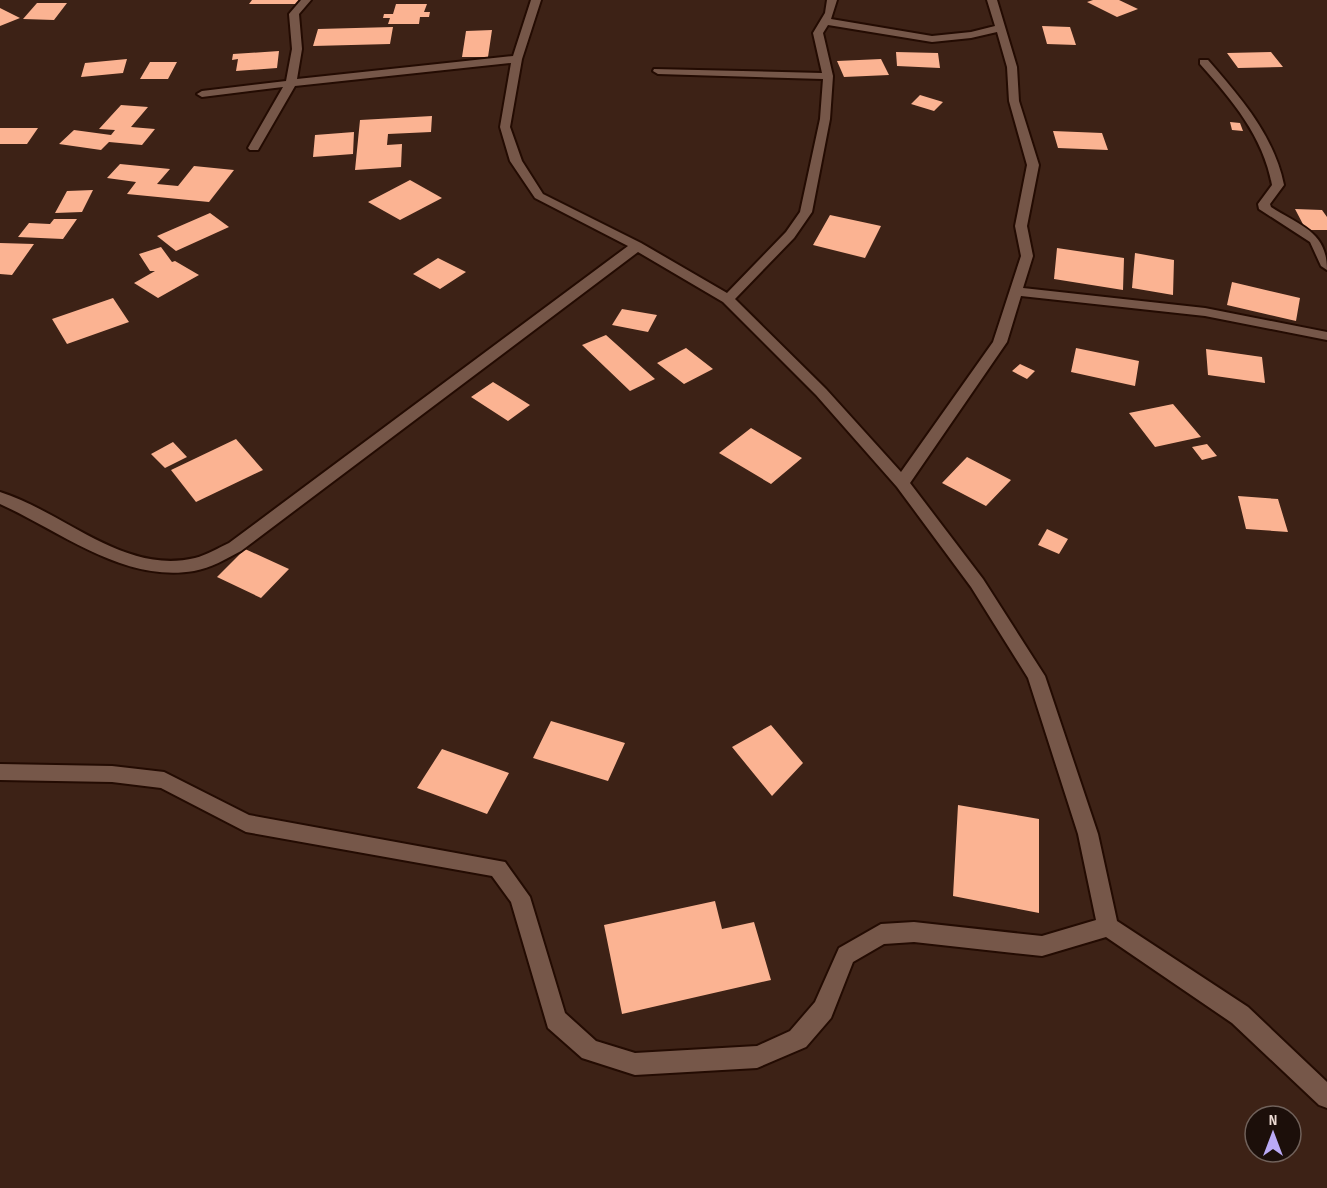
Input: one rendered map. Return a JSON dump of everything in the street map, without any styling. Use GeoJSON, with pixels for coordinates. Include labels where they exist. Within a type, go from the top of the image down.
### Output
{"type":"FeatureCollection","features":[{"type":"Feature","properties":{"kind":"street"},"geometry":{"type":"LineString","coordinates":[[254,148],[291,83],[297,49],[294,14],[306,0]]}},
{"type":"Feature","properties":{"kind":"street"},"geometry":{"type":"LineString","coordinates":[[536,0],[517,59],[505,127],[516,161],[540,196],[637,246],[728,299],[821,392],[902,483],[977,583],[1036,676],[1088,834],[1108,927],[1240,1015],[1327,1097]]}},
{"type":"Feature","properties":{"kind":"street"},"geometry":{"type":"LineString","coordinates":[[728,299],[790,235],[806,212],[813,184],[817,149],[825,119],[828,76],[818,33],[830,13],[832,0]]}},
{"type":"Feature","properties":{"kind":"street"},"geometry":{"type":"LineString","coordinates":[[902,483],[1000,342],[1027,256],[1021,226],[1033,165],[1014,101],[1012,67],[992,0]]}},
{"type":"Feature","properties":{"kind":"street"},"geometry":{"type":"LineString","coordinates":[[824,21],[932,39],[970,36],[999,28]]}},
{"type":"Feature","properties":{"kind":"street"},"geometry":{"type":"LineString","coordinates":[[202,94],[517,59]]}},
{"type":"Feature","properties":{"kind":"street"},"geometry":{"type":"LineString","coordinates":[[1204,62],[1242,106],[1276,168],[1278,185],[1264,204],[1265,209],[1316,240],[1327,266]]}},
{"type":"Feature","properties":{"kind":"street"},"geometry":{"type":"LineString","coordinates":[[658,71],[828,76]]}},
{"type":"Feature","properties":{"kind":"street"},"geometry":{"type":"LineString","coordinates":[[0,498],[86,540],[138,562],[164,566],[194,565],[234,547],[637,246]]}},
{"type":"Feature","properties":{"kind":"street"},"geometry":{"type":"LineString","coordinates":[[1015,291],[1128,301],[1205,312],[1327,336]]}},
{"type":"Feature","properties":{"kind":"street"},"geometry":{"type":"LineString","coordinates":[[0,772],[112,774],[164,780],[246,823],[498,868],[520,897],[556,1020],[590,1050],[635,1064],[757,1057],[798,1040],[823,1010],[846,955],[881,933],[914,932],[1042,946],[1108,927]]}},
{"type":"Feature","properties":{"kind":"building"},"geometry":{"type":"Polygon","coordinates":[[[252,0],[300,0],[297,4],[249,4],[252,0]]]}},
{"type":"Feature","properties":{"kind":"building"},"geometry":{"type":"Polygon","coordinates":[[[1119,0],[1138,9],[1117,17],[1087,2],[1119,0]]]}},
{"type":"Feature","properties":{"kind":"building"},"geometry":{"type":"Polygon","coordinates":[[[37,3],[67,3],[54,20],[23,19],[37,3]]]}},
{"type":"Feature","properties":{"kind":"building"},"geometry":{"type":"Polygon","coordinates":[[[396,4],[427,4],[424,12],[430,12],[429,17],[420,17],[419,24],[388,24],[390,18],[383,18],[384,14],[393,14],[396,4]]]}},
{"type":"Feature","properties":{"kind":"building"},"geometry":{"type":"Polygon","coordinates":[[[0,8],[20,18],[0,26],[0,8]]]}},
{"type":"Feature","properties":{"kind":"building"},"geometry":{"type":"Polygon","coordinates":[[[1042,26],[1070,27],[1076,45],[1047,44],[1042,26]]]}},
{"type":"Feature","properties":{"kind":"building"},"geometry":{"type":"Polygon","coordinates":[[[393,27],[390,44],[313,46],[318,29],[393,27]]]}},
{"type":"Feature","properties":{"kind":"building"},"geometry":{"type":"Polygon","coordinates":[[[492,30],[488,57],[462,57],[466,31],[492,30]]]}},
{"type":"Feature","properties":{"kind":"building"},"geometry":{"type":"Polygon","coordinates":[[[279,51],[277,68],[236,71],[238,59],[232,60],[233,54],[279,51]]]}},
{"type":"Feature","properties":{"kind":"building"},"geometry":{"type":"Polygon","coordinates":[[[896,52],[938,53],[940,68],[897,66],[896,52]]]}},
{"type":"Feature","properties":{"kind":"building"},"geometry":{"type":"Polygon","coordinates":[[[1271,52],[1283,67],[1238,68],[1227,53],[1271,52]]]}},
{"type":"Feature","properties":{"kind":"building"},"geometry":{"type":"Polygon","coordinates":[[[127,59],[123,73],[81,77],[85,63],[127,59]]]}},
{"type":"Feature","properties":{"kind":"building"},"geometry":{"type":"Polygon","coordinates":[[[881,59],[889,75],[844,77],[837,61],[881,59]]]}},
{"type":"Feature","properties":{"kind":"building"},"geometry":{"type":"Polygon","coordinates":[[[150,62],[177,62],[168,79],[140,79],[150,62]]]}},
{"type":"Feature","properties":{"kind":"building"},"geometry":{"type":"Polygon","coordinates":[[[920,95],[943,102],[934,111],[911,104],[920,95]]]}},
{"type":"Feature","properties":{"kind":"building"},"geometry":{"type":"Polygon","coordinates":[[[121,105],[148,107],[131,127],[155,129],[142,145],[109,142],[101,150],[59,144],[74,130],[111,135],[115,130],[99,129],[121,105]]]}},
{"type":"Feature","properties":{"kind":"building"},"geometry":{"type":"Polygon","coordinates":[[[432,116],[431,132],[388,134],[387,145],[402,144],[401,167],[355,170],[360,120],[432,116]]]}},
{"type":"Feature","properties":{"kind":"building"},"geometry":{"type":"Polygon","coordinates":[[[1230,122],[1240,123],[1243,131],[1232,130],[1230,122]]]}},
{"type":"Feature","properties":{"kind":"building"},"geometry":{"type":"Polygon","coordinates":[[[0,128],[38,128],[27,144],[0,144],[0,128]]]}},
{"type":"Feature","properties":{"kind":"building"},"geometry":{"type":"Polygon","coordinates":[[[1053,131],[1102,133],[1108,150],[1058,148],[1053,131]]]}},
{"type":"Feature","properties":{"kind":"building"},"geometry":{"type":"Polygon","coordinates":[[[354,132],[353,154],[313,157],[315,135],[354,132]]]}},
{"type":"Feature","properties":{"kind":"building"},"geometry":{"type":"Polygon","coordinates":[[[120,164],[170,169],[157,184],[178,186],[194,166],[234,170],[209,202],[127,194],[136,182],[107,178],[120,164]]]}},
{"type":"Feature","properties":{"kind":"building"},"geometry":{"type":"Polygon","coordinates":[[[410,180],[442,198],[400,220],[368,202],[410,180]]]}},
{"type":"Feature","properties":{"kind":"building"},"geometry":{"type":"Polygon","coordinates":[[[93,190],[82,212],[55,213],[67,191],[93,190]]]}},
{"type":"Feature","properties":{"kind":"building"},"geometry":{"type":"Polygon","coordinates":[[[1295,209],[1322,210],[1327,217],[1327,230],[1306,230],[1295,209]]]}},
{"type":"Feature","properties":{"kind":"building"},"geometry":{"type":"Polygon","coordinates":[[[210,213],[229,227],[176,251],[157,236],[210,213]]]}},
{"type":"Feature","properties":{"kind":"building"},"geometry":{"type":"Polygon","coordinates":[[[830,215],[881,226],[865,258],[813,245],[830,215]]]}},
{"type":"Feature","properties":{"kind":"building"},"geometry":{"type":"Polygon","coordinates":[[[54,219],[77,219],[63,239],[18,237],[29,223],[50,224],[54,219]]]}},
{"type":"Feature","properties":{"kind":"building"},"geometry":{"type":"Polygon","coordinates":[[[0,243],[34,244],[12,275],[0,274],[0,243]]]}},
{"type":"Feature","properties":{"kind":"building"},"geometry":{"type":"Polygon","coordinates":[[[161,247],[172,262],[175,261],[199,275],[158,298],[134,283],[155,271],[150,271],[139,254],[161,247]]]}},
{"type":"Feature","properties":{"kind":"building"},"geometry":{"type":"Polygon","coordinates":[[[1057,248],[1124,258],[1123,290],[1054,279],[1057,248]]]}},
{"type":"Feature","properties":{"kind":"building"},"geometry":{"type":"Polygon","coordinates":[[[1135,253],[1174,260],[1173,295],[1132,288],[1135,253]]]}},
{"type":"Feature","properties":{"kind":"building"},"geometry":{"type":"Polygon","coordinates":[[[438,258],[466,272],[440,289],[413,274],[438,258]]]}},
{"type":"Feature","properties":{"kind":"building"},"geometry":{"type":"Polygon","coordinates":[[[1232,282],[1300,298],[1296,321],[1227,305],[1232,282]]]}},
{"type":"Feature","properties":{"kind":"building"},"geometry":{"type":"Polygon","coordinates":[[[113,298],[129,322],[67,344],[52,319],[113,298]]]}},
{"type":"Feature","properties":{"kind":"building"},"geometry":{"type":"Polygon","coordinates":[[[622,309],[657,315],[648,332],[612,325],[622,309]]]}},
{"type":"Feature","properties":{"kind":"building"},"geometry":{"type":"Polygon","coordinates":[[[606,335],[655,379],[630,391],[582,345],[606,335]]]}},
{"type":"Feature","properties":{"kind":"building"},"geometry":{"type":"Polygon","coordinates":[[[686,348],[713,369],[684,384],[657,363],[686,348]]]}},
{"type":"Feature","properties":{"kind":"building"},"geometry":{"type":"Polygon","coordinates":[[[1076,348],[1139,361],[1135,386],[1071,372],[1076,348]]]}},
{"type":"Feature","properties":{"kind":"building"},"geometry":{"type":"Polygon","coordinates":[[[1206,349],[1262,357],[1265,383],[1208,375],[1206,349]]]}},
{"type":"Feature","properties":{"kind":"building"},"geometry":{"type":"Polygon","coordinates":[[[1020,364],[1035,371],[1027,379],[1012,371],[1020,364]]]}},
{"type":"Feature","properties":{"kind":"building"},"geometry":{"type":"Polygon","coordinates":[[[493,382],[530,405],[508,421],[471,397],[493,382]]]}},
{"type":"Feature","properties":{"kind":"building"},"geometry":{"type":"Polygon","coordinates":[[[1173,404],[1201,437],[1155,447],[1129,413],[1173,404]]]}},
{"type":"Feature","properties":{"kind":"building"},"geometry":{"type":"Polygon","coordinates":[[[751,428],[802,458],[771,484],[719,453],[751,428]]]}},
{"type":"Feature","properties":{"kind":"building"},"geometry":{"type":"Polygon","coordinates":[[[236,439],[263,470],[196,502],[171,470],[236,439]]]}},
{"type":"Feature","properties":{"kind":"building"},"geometry":{"type":"Polygon","coordinates":[[[173,442],[187,457],[165,468],[151,454],[173,442]]]}},
{"type":"Feature","properties":{"kind":"building"},"geometry":{"type":"Polygon","coordinates":[[[1207,444],[1217,456],[1202,460],[1192,447],[1207,444]]]}},
{"type":"Feature","properties":{"kind":"building"},"geometry":{"type":"Polygon","coordinates":[[[967,457],[1011,480],[986,506],[942,483],[967,457]]]}},
{"type":"Feature","properties":{"kind":"building"},"geometry":{"type":"Polygon","coordinates":[[[1238,496],[1278,499],[1288,532],[1246,529],[1238,496]]]}},
{"type":"Feature","properties":{"kind":"building"},"geometry":{"type":"Polygon","coordinates":[[[1047,529],[1068,539],[1059,554],[1038,545],[1047,529]]]}},
{"type":"Feature","properties":{"kind":"building"},"geometry":{"type":"Polygon","coordinates":[[[245,549],[289,569],[261,598],[217,577],[245,549]]]}},
{"type":"Feature","properties":{"kind":"building"},"geometry":{"type":"Polygon","coordinates":[[[551,721],[625,743],[608,781],[533,758],[551,721]]]}},
{"type":"Feature","properties":{"kind":"building"},"geometry":{"type":"Polygon","coordinates":[[[771,725],[803,763],[772,796],[732,747],[771,725]]]}},
{"type":"Feature","properties":{"kind":"building"},"geometry":{"type":"Polygon","coordinates":[[[442,749],[509,773],[487,814],[417,788],[442,749]]]}},
{"type":"Feature","properties":{"kind":"building"},"geometry":{"type":"Polygon","coordinates":[[[958,805],[1039,819],[1039,913],[953,896],[958,805]]]}},
{"type":"Feature","properties":{"kind":"building"},"geometry":{"type":"Polygon","coordinates":[[[715,901],[722,929],[754,922],[771,980],[622,1014],[604,925],[715,901]]]}}]}
